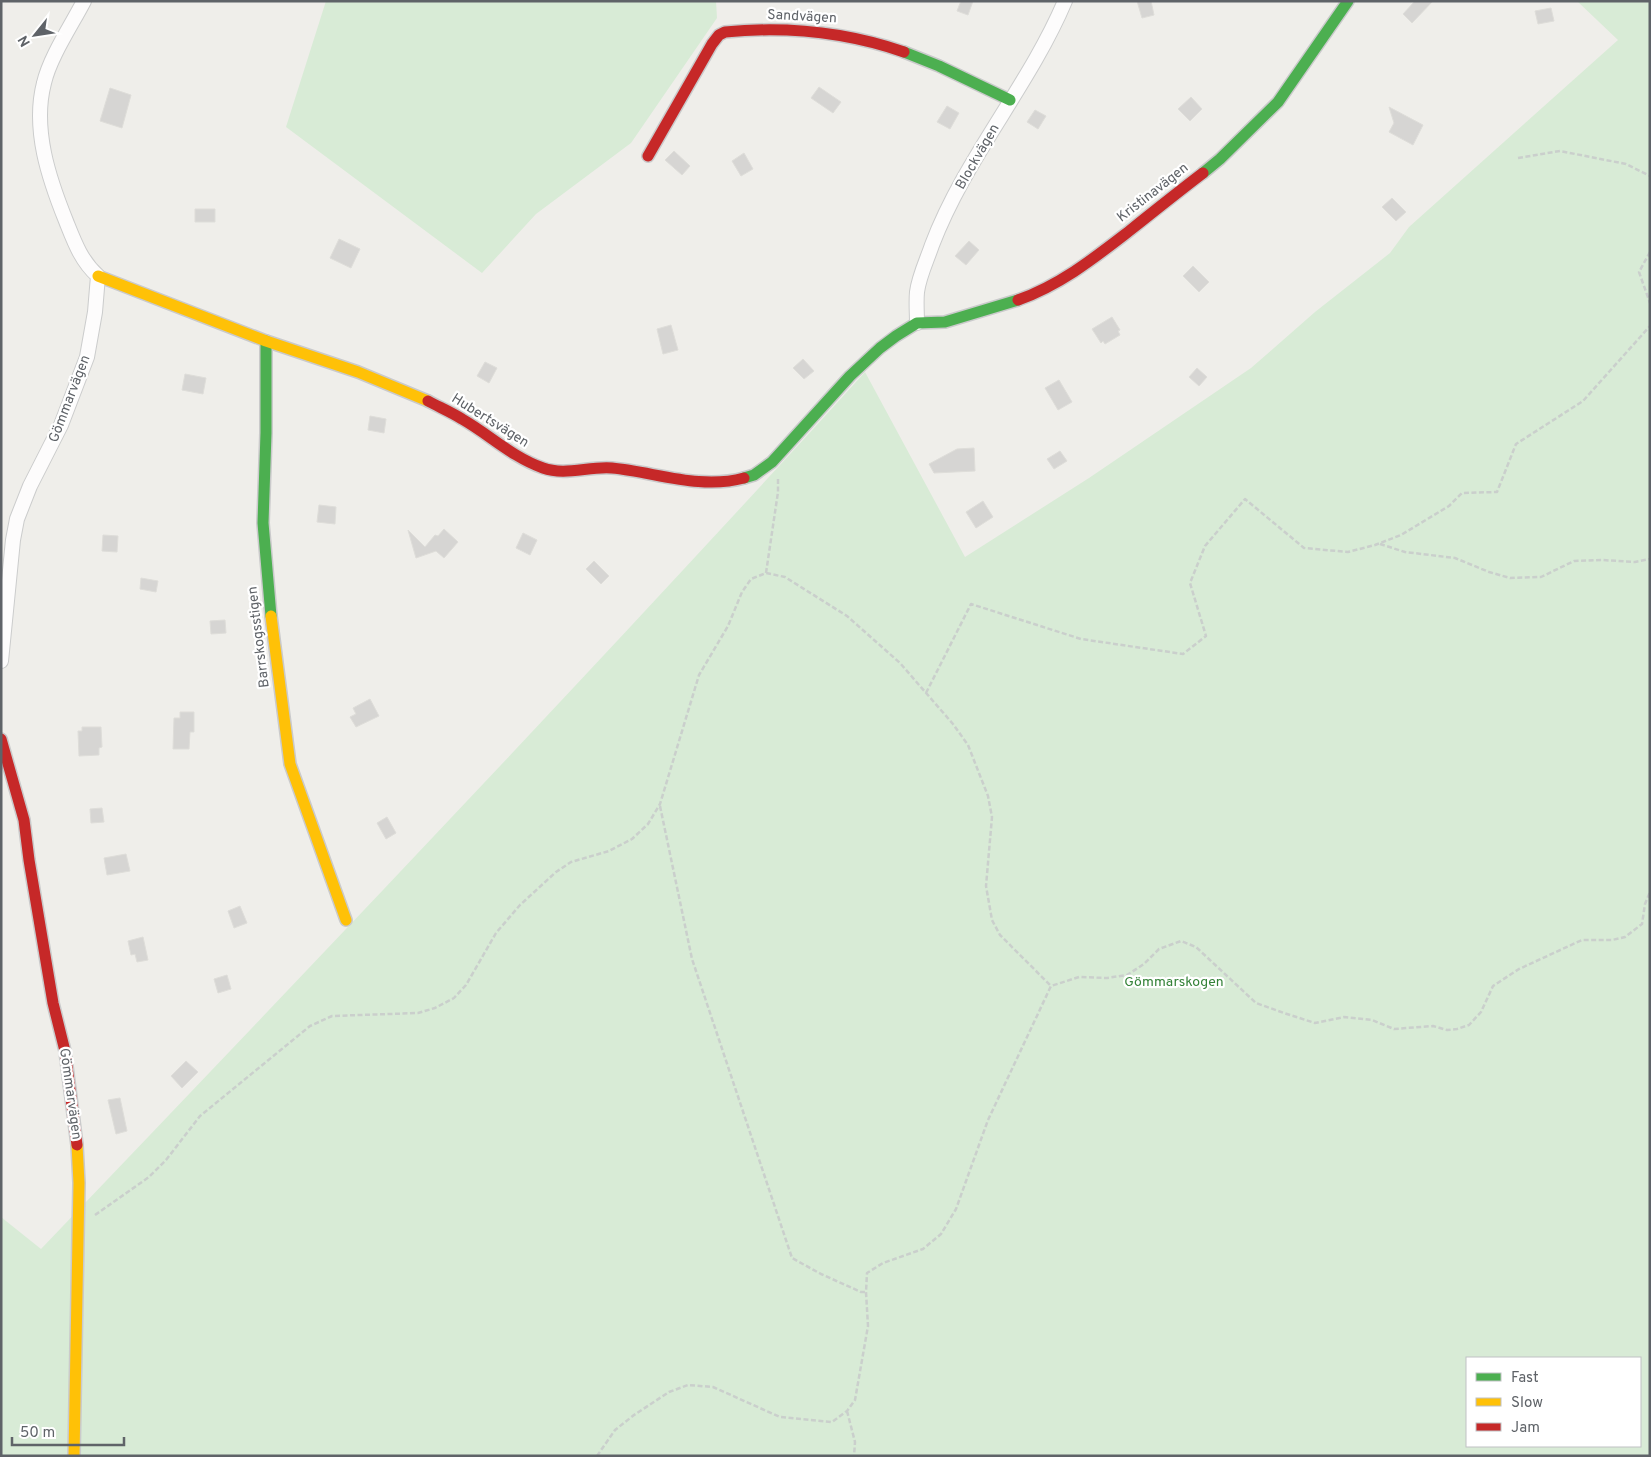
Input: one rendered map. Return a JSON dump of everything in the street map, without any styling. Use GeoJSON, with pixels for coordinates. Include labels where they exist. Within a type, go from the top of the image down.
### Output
{"type":"FeatureCollection","features":[{"type":"Feature","properties":{"kind":"street"},"geometry":{"type":"LineString","coordinates":[[84,1],[48,71],[41,102],[41,124],[47,164],[60,207],[81,256],[88,267],[98,276]]}},
{"type":"Feature","properties":{"kind":"street","name":"Blockvägen"},"geometry":{"type":"LineString","coordinates":[[917,323],[917,292],[920,277],[938,230],[1010,100],[1048,39],[1065,1]]}},
{"type":"Feature","properties":{"kind":"street","name":"Kristinavägen"},"geometry":{"type":"LineString","coordinates":[[917,323],[945,322],[1006,304],[1034,294],[1075,272],[1220,159],[1269,112],[1292,84],[1348,1]]}},
{"type":"Feature","properties":{"kind":"street","name":"Sandvägen"},"geometry":{"type":"LineString","coordinates":[[648,156],[712,44],[725,32],[793,29],[833,32],[895,48],[1010,100]]}},
{"type":"Feature","properties":{"kind":"street","name":"Hubertsvägen"},"geometry":{"type":"LineString","coordinates":[[98,276],[266,341],[358,372],[418,396],[463,419],[511,453],[545,469],[610,468],[705,482],[727,482],[742,479],[764,468],[862,364],[880,348],[917,323]]}},
{"type":"Feature","properties":{"kind":"street","name":"Gömmarvägen"},"geometry":{"type":"LineString","coordinates":[[1,661],[13,540],[18,519],[30,486],[61,425],[87,358],[95,312],[98,276]]}},
{"type":"Feature","properties":{"kind":"street","name":"Barrskogsstigen"},"geometry":{"type":"LineString","coordinates":[[266,341],[266,433],[262,523],[270,610],[290,764],[346,920]]}},
{"type":"Feature","properties":{"kind":"street","name":"Gömmarvägen"},"geometry":{"type":"LineString","coordinates":[[1,739],[24,820],[52,996],[65,1050],[77,1135],[79,1183],[74,1456]]}},
{"type":"Feature","properties":{"kind":"path"},"geometry":{"type":"LineString","coordinates":[[1518,158],[1560,151],[1626,164],[1650,176]]}},
{"type":"Feature","properties":{"kind":"path"},"geometry":{"type":"LineString","coordinates":[[1650,252],[1639,272],[1650,304]]}},
{"type":"Feature","properties":{"kind":"path"},"geometry":{"type":"LineString","coordinates":[[926,693],[970,604],[1082,639],[1184,654],[1206,636],[1190,583],[1205,546],[1245,499],[1304,548],[1348,552],[1379,544],[1400,535],[1449,506],[1462,493],[1497,492],[1516,444],[1583,401],[1650,326]]}},
{"type":"Feature","properties":{"kind":"path"},"geometry":{"type":"LineString","coordinates":[[766,574],[778,492],[776,457]]}},
{"type":"Feature","properties":{"kind":"path"},"geometry":{"type":"LineString","coordinates":[[1379,544],[1405,552],[1456,558],[1489,572],[1510,578],[1541,576],[1574,561],[1635,562],[1650,559]]}},
{"type":"Feature","properties":{"kind":"path"},"geometry":{"type":"LineString","coordinates":[[77,1229],[149,1177],[166,1160],[200,1116],[310,1026],[332,1016],[418,1013],[435,1008],[454,998],[466,985],[496,934],[520,905],[556,872],[571,862],[609,851],[632,838],[648,824],[660,804],[699,675],[728,626],[742,592],[751,579],[766,574],[785,577],[847,616],[900,663],[953,724],[968,745],[988,796],[992,817],[986,886],[992,920],[1000,935],[1051,986]]}},
{"type":"Feature","properties":{"kind":"path"},"geometry":{"type":"LineString","coordinates":[[660,804],[692,959],[792,1258],[821,1274],[861,1292],[866,1292]]}},
{"type":"Feature","properties":{"kind":"path"},"geometry":{"type":"LineString","coordinates":[[597,1456],[615,1430],[669,1392],[688,1385],[714,1387],[780,1417],[832,1422],[847,1411],[855,1400],[868,1326],[867,1273],[884,1263],[923,1249],[941,1234],[956,1209],[988,1120],[1051,986],[1079,977],[1107,978],[1128,975],[1144,964],[1159,948],[1181,941],[1196,947],[1256,1003],[1284,1013],[1315,1022],[1344,1017],[1372,1020],[1394,1029],[1432,1026],[1447,1030],[1458,1029],[1469,1025],[1481,1012],[1493,986],[1519,968],[1582,940],[1612,940],[1625,937],[1642,924],[1645,904],[1650,892]]}},
{"type":"Feature","properties":{"kind":"path"},"geometry":{"type":"LineString","coordinates":[[847,1411],[855,1442],[854,1456]]}},
{"type":"Feature","properties":{"kind":"green space"},"geometry":{"type":"Polygon","coordinates":[[[326,1],[716,1],[717,18],[631,143],[536,214],[482,273],[286,127],[326,1]]]}},
{"type":"Feature","properties":{"kind":"green space","name":"Gömmarskogen"},"geometry":{"type":"Polygon","coordinates":[[[1577,1],[1650,1],[1650,1456],[1,1456],[1,1217],[41,1249],[559,704],[865,372],[965,557],[1089,478],[1251,368],[1315,312],[1390,253],[1409,227],[1618,40],[1577,1]]]}},
{"type":"Feature","properties":{"kind":"building"},"geometry":{"type":"Polygon","coordinates":[[[961,1],[973,1],[968,15],[957,11],[961,1]]]}},
{"type":"Feature","properties":{"kind":"building"},"geometry":{"type":"Polygon","coordinates":[[[1137,1],[1151,1],[1154,15],[1142,18],[1137,1]]]}},
{"type":"Feature","properties":{"kind":"building"},"geometry":{"type":"Polygon","coordinates":[[[1415,1],[1433,1],[1412,23],[1403,14],[1415,1]]]}},
{"type":"Feature","properties":{"kind":"building"},"geometry":{"type":"Polygon","coordinates":[[[1551,8],[1554,21],[1538,24],[1535,11],[1551,8]]]}},
{"type":"Feature","properties":{"kind":"building"},"geometry":{"type":"Polygon","coordinates":[[[819,87],[841,102],[833,113],[811,98],[819,87]]]}},
{"type":"Feature","properties":{"kind":"building"},"geometry":{"type":"Polygon","coordinates":[[[110,88],[131,95],[122,128],[100,121],[110,88]]]}},
{"type":"Feature","properties":{"kind":"building"},"geometry":{"type":"Polygon","coordinates":[[[1191,97],[1202,109],[1190,121],[1178,109],[1191,97]]]}},
{"type":"Feature","properties":{"kind":"building"},"geometry":{"type":"Polygon","coordinates":[[[947,106],[959,113],[950,129],[937,122],[947,106]]]}},
{"type":"Feature","properties":{"kind":"building"},"geometry":{"type":"Polygon","coordinates":[[[1389,107],[1423,125],[1413,145],[1389,132],[1394,123],[1389,107]]]}},
{"type":"Feature","properties":{"kind":"building"},"geometry":{"type":"Polygon","coordinates":[[[1035,110],[1046,116],[1038,129],[1027,122],[1035,110]]]}},
{"type":"Feature","properties":{"kind":"building"},"geometry":{"type":"Polygon","coordinates":[[[674,151],[690,166],[682,175],[665,160],[674,151]]]}},
{"type":"Feature","properties":{"kind":"building"},"geometry":{"type":"Polygon","coordinates":[[[744,153],[753,169],[741,176],[732,161],[744,153]]]}},
{"type":"Feature","properties":{"kind":"building"},"geometry":{"type":"Polygon","coordinates":[[[1392,198],[1406,212],[1396,221],[1382,207],[1392,198]]]}},
{"type":"Feature","properties":{"kind":"building"},"geometry":{"type":"Polygon","coordinates":[[[195,209],[215,209],[215,222],[195,222],[195,209]]]}},
{"type":"Feature","properties":{"kind":"building"},"geometry":{"type":"Polygon","coordinates":[[[339,239],[360,249],[351,268],[330,258],[339,239]]]}},
{"type":"Feature","properties":{"kind":"building"},"geometry":{"type":"Polygon","coordinates":[[[969,241],[979,250],[966,265],[955,256],[969,241]]]}},
{"type":"Feature","properties":{"kind":"building"},"geometry":{"type":"Polygon","coordinates":[[[1193,266],[1209,282],[1199,292],[1183,276],[1193,266]]]}},
{"type":"Feature","properties":{"kind":"building"},"geometry":{"type":"Polygon","coordinates":[[[1112,317],[1120,330],[1118,331],[1120,335],[1105,344],[1103,341],[1101,343],[1092,329],[1112,317]]]}},
{"type":"Feature","properties":{"kind":"building"},"geometry":{"type":"Polygon","coordinates":[[[671,325],[678,350],[663,354],[657,329],[671,325]]]}},
{"type":"Feature","properties":{"kind":"building"},"geometry":{"type":"Polygon","coordinates":[[[803,359],[814,371],[804,379],[793,368],[803,359]]]}},
{"type":"Feature","properties":{"kind":"building"},"geometry":{"type":"Polygon","coordinates":[[[485,362],[497,368],[489,383],[477,376],[485,362]]]}},
{"type":"Feature","properties":{"kind":"building"},"geometry":{"type":"Polygon","coordinates":[[[1197,368],[1207,377],[1199,386],[1189,377],[1197,368]]]}},
{"type":"Feature","properties":{"kind":"building"},"geometry":{"type":"Polygon","coordinates":[[[185,374],[206,378],[203,394],[182,390],[185,374]]]}},
{"type":"Feature","properties":{"kind":"building"},"geometry":{"type":"Polygon","coordinates":[[[1059,380],[1072,402],[1058,410],[1045,388],[1059,380]]]}},
{"type":"Feature","properties":{"kind":"building"},"geometry":{"type":"Polygon","coordinates":[[[370,416],[386,419],[384,433],[368,430],[370,416]]]}},
{"type":"Feature","properties":{"kind":"building"},"geometry":{"type":"Polygon","coordinates":[[[974,448],[975,471],[934,473],[929,464],[957,449],[974,448]]]}},
{"type":"Feature","properties":{"kind":"building"},"geometry":{"type":"Polygon","coordinates":[[[1060,451],[1067,461],[1054,469],[1047,459],[1060,451]]]}},
{"type":"Feature","properties":{"kind":"building"},"geometry":{"type":"Polygon","coordinates":[[[983,501],[993,517],[976,528],[966,512],[983,501]]]}},
{"type":"Feature","properties":{"kind":"building"},"geometry":{"type":"Polygon","coordinates":[[[319,505],[336,507],[335,524],[317,522],[319,505]]]}},
{"type":"Feature","properties":{"kind":"building"},"geometry":{"type":"Polygon","coordinates":[[[444,529],[458,542],[444,558],[436,551],[416,558],[408,530],[425,547],[435,535],[438,536],[444,529]]]}},
{"type":"Feature","properties":{"kind":"building"},"geometry":{"type":"Polygon","coordinates":[[[523,533],[537,540],[530,555],[516,548],[523,533]]]}},
{"type":"Feature","properties":{"kind":"building"},"geometry":{"type":"Polygon","coordinates":[[[103,535],[118,536],[117,552],[102,551],[103,535]]]}},
{"type":"Feature","properties":{"kind":"building"},"geometry":{"type":"Polygon","coordinates":[[[594,561],[609,576],[601,584],[586,569],[594,561]]]}},
{"type":"Feature","properties":{"kind":"building"},"geometry":{"type":"Polygon","coordinates":[[[141,578],[158,581],[156,592],[140,589],[141,578]]]}},
{"type":"Feature","properties":{"kind":"building"},"geometry":{"type":"Polygon","coordinates":[[[225,620],[226,633],[211,634],[210,621],[225,620]]]}},
{"type":"Feature","properties":{"kind":"building"},"geometry":{"type":"Polygon","coordinates":[[[370,699],[379,716],[356,727],[350,717],[356,714],[353,708],[370,699]]]}},
{"type":"Feature","properties":{"kind":"building"},"geometry":{"type":"Polygon","coordinates":[[[180,712],[194,712],[194,732],[190,732],[189,749],[173,749],[174,718],[180,718],[180,712]]]}},
{"type":"Feature","properties":{"kind":"building"},"geometry":{"type":"Polygon","coordinates":[[[82,727],[101,727],[102,747],[99,748],[99,755],[79,756],[78,731],[82,731],[82,727]]]}},
{"type":"Feature","properties":{"kind":"building"},"geometry":{"type":"Polygon","coordinates":[[[102,808],[104,822],[91,823],[90,809],[102,808]]]}},
{"type":"Feature","properties":{"kind":"building"},"geometry":{"type":"Polygon","coordinates":[[[387,817],[396,833],[386,839],[377,823],[387,817]]]}},
{"type":"Feature","properties":{"kind":"building"},"geometry":{"type":"Polygon","coordinates":[[[126,854],[130,871],[107,875],[104,858],[126,854]]]}},
{"type":"Feature","properties":{"kind":"building"},"geometry":{"type":"Polygon","coordinates":[[[240,906],[247,923],[234,928],[228,911],[240,906]]]}},
{"type":"Feature","properties":{"kind":"building"},"geometry":{"type":"Polygon","coordinates":[[[143,937],[148,960],[137,962],[135,954],[131,955],[128,941],[143,937]]]}},
{"type":"Feature","properties":{"kind":"building"},"geometry":{"type":"Polygon","coordinates":[[[227,975],[231,989],[218,993],[214,979],[227,975]]]}},
{"type":"Feature","properties":{"kind":"building"},"geometry":{"type":"Polygon","coordinates":[[[186,1061],[198,1072],[182,1088],[171,1076],[186,1061]]]}},
{"type":"Feature","properties":{"kind":"building"},"geometry":{"type":"Polygon","coordinates":[[[120,1098],[127,1131],[116,1134],[108,1100],[120,1098]]]}},
{"type":"Feature","properties":{"kind":"traffic: fast"},"geometry":{"type":"LineString","coordinates":[[1203,173],[1220,159],[1278,102],[1348,1]]}},
{"type":"Feature","properties":{"kind":"traffic: fast"},"geometry":{"type":"LineString","coordinates":[[904,52],[939,66],[1010,100]]}},
{"type":"Feature","properties":{"kind":"traffic: fast"},"geometry":{"type":"LineString","coordinates":[[744,478],[754,475],[772,462],[850,376],[896,336],[917,323],[945,322],[1018,300]]}},
{"type":"Feature","properties":{"kind":"traffic: fast"},"geometry":{"type":"LineString","coordinates":[[266,341],[266,433],[263,523],[271,616]]}},
{"type":"Feature","properties":{"kind":"traffic: slow"},"geometry":{"type":"LineString","coordinates":[[98,276],[266,341],[358,372],[428,401]]}},
{"type":"Feature","properties":{"kind":"traffic: slow"},"geometry":{"type":"LineString","coordinates":[[271,616],[290,764],[346,920]]}},
{"type":"Feature","properties":{"kind":"traffic: slow"},"geometry":{"type":"LineString","coordinates":[[74,1456],[79,1183],[77,1145]]}},
{"type":"Feature","properties":{"kind":"traffic: jam"},"geometry":{"type":"LineString","coordinates":[[648,156],[712,44],[719,35],[725,32],[748,30],[816,32],[838,35],[904,52]]}},
{"type":"Feature","properties":{"kind":"traffic: jam"},"geometry":{"type":"LineString","coordinates":[[1018,300],[1048,287],[1089,261],[1203,173]]}},
{"type":"Feature","properties":{"kind":"traffic: jam"},"geometry":{"type":"LineString","coordinates":[[428,401],[472,425],[521,458],[551,470],[568,471],[612,468],[678,479],[711,482],[744,478]]}},
{"type":"Feature","properties":{"kind":"traffic: jam"},"geometry":{"type":"LineString","coordinates":[[1,739],[24,820],[53,1003],[65,1051],[77,1145]]}}]}
